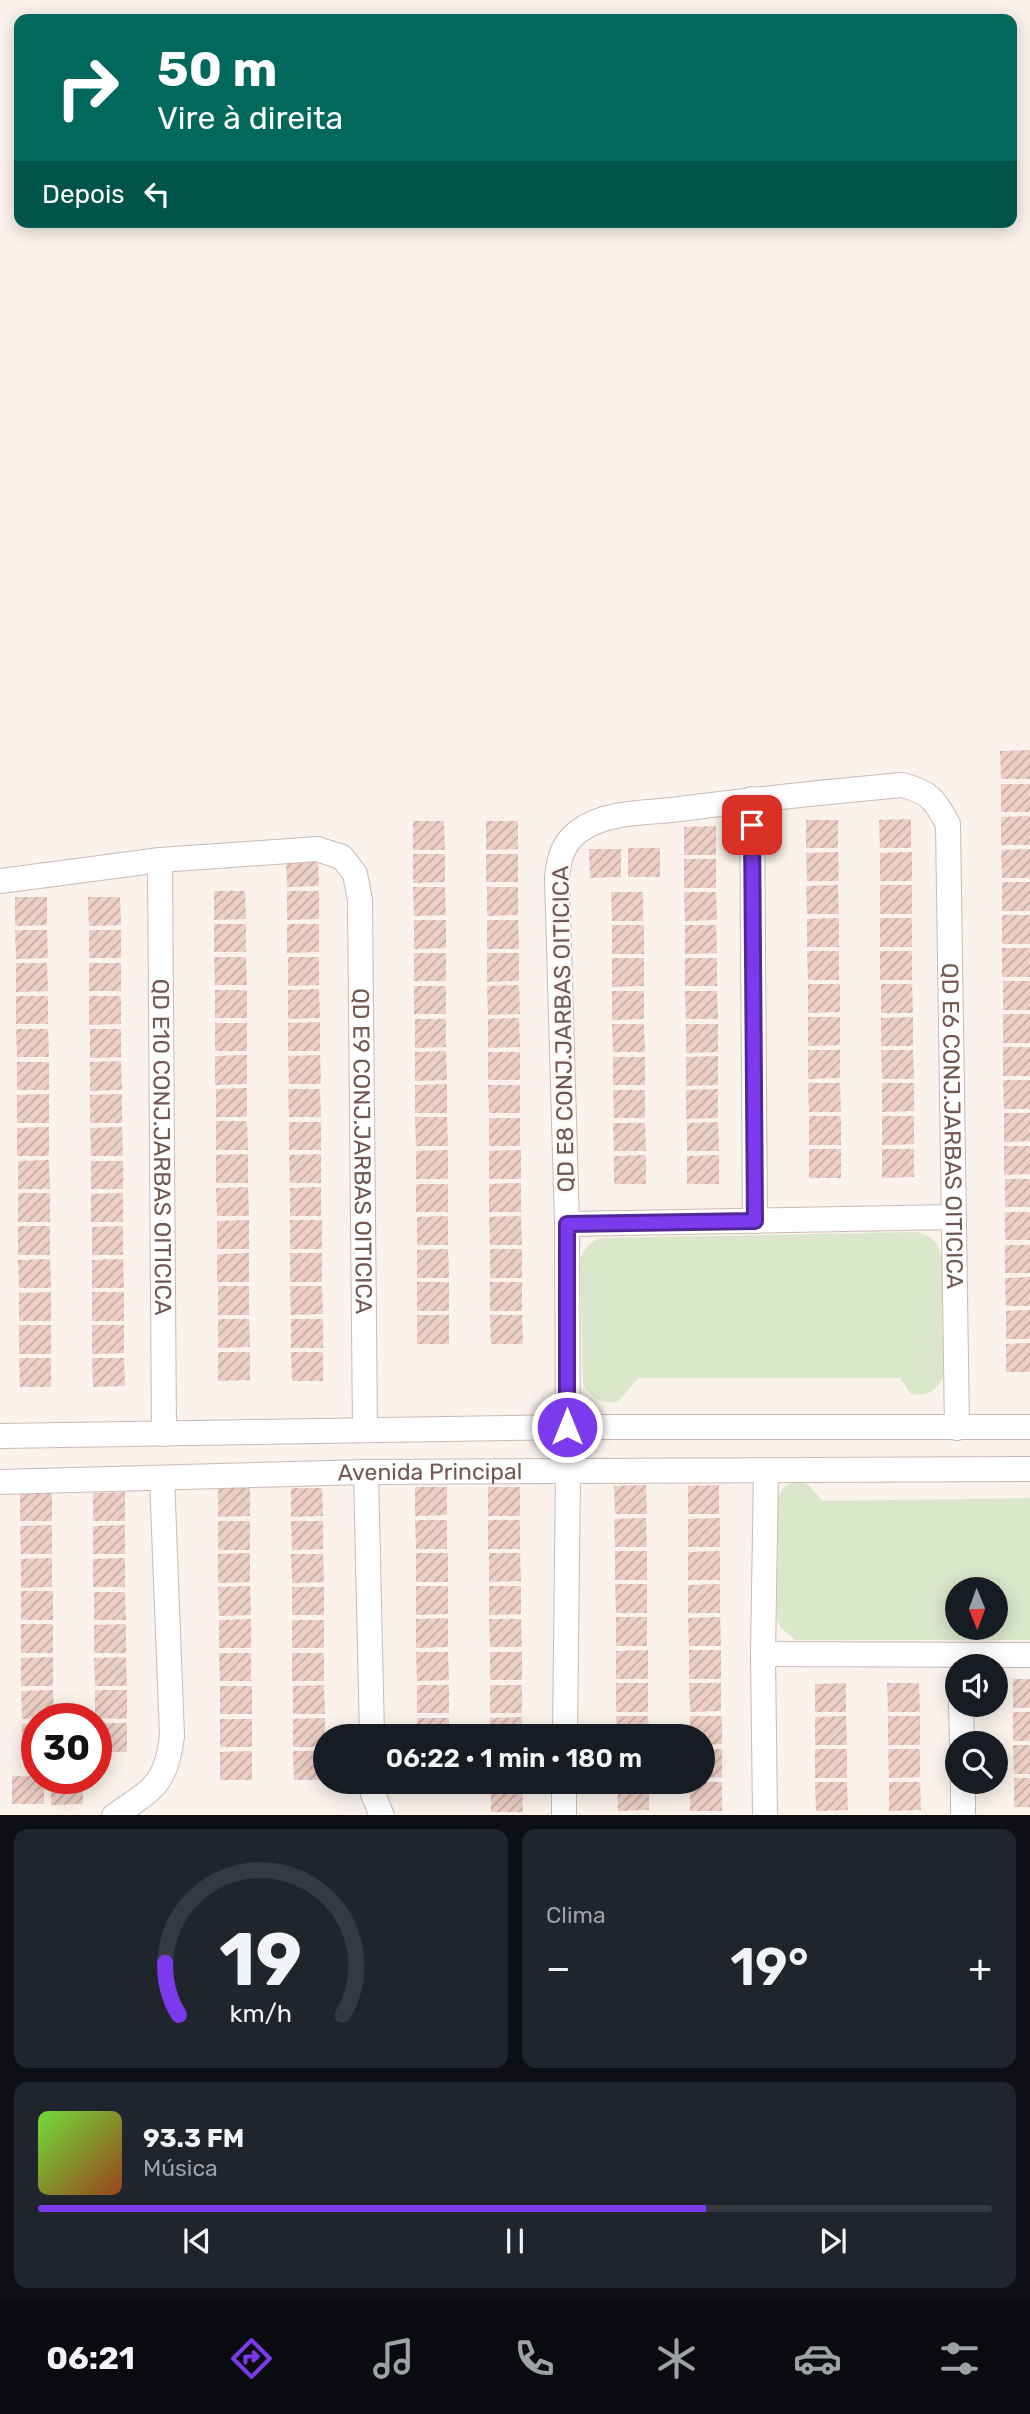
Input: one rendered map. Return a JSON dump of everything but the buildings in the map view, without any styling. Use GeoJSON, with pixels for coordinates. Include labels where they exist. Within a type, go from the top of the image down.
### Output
{"type":"FeatureCollection","features":[{"type":"Feature","properties":{"kind":"street","name":"QD E6 CONJ.JARBAS OITICICA"},"geometry":{"type":"LineString","coordinates":[[752,799],[902,785],[921,790],[936,802],[948,824],[957,1428]]}},
{"type":"Feature","properties":{"kind":"street","name":"QD E8 CONJ.JARBAS OITICICA"},"geometry":{"type":"LineString","coordinates":[[565,1724],[567,1224],[557,877],[560,855],[579,831],[602,819],[752,799]]}},
{"type":"Feature","properties":{"kind":"street"},"geometry":{"type":"LineString","coordinates":[[752,799],[755,1221]]}},
{"type":"Feature","properties":{"kind":"street","name":"QD E9 CONJ.JARBAS OITICICA"},"geometry":{"type":"LineString","coordinates":[[160,860],[317,849],[342,857],[355,874],[360,900],[365,1430]]}},
{"type":"Feature","properties":{"kind":"street"},"geometry":{"type":"LineString","coordinates":[[0,881],[160,860]]}},
{"type":"Feature","properties":{"kind":"street","name":"QD E10 CONJ.JARBAS OITICICA"},"geometry":{"type":"LineString","coordinates":[[160,860],[164,1434]]}},
{"type":"Feature","properties":{"kind":"street"},"geometry":{"type":"LineString","coordinates":[[567,1224],[952,1217]]}},
{"type":"Feature","properties":{"kind":"street","name":"Avenida Principal"},"geometry":{"type":"LineString","coordinates":[[0,1436],[567,1427],[1030,1427]]}},
{"type":"Feature","properties":{"kind":"street","name":"Avenida Principal"},"geometry":{"type":"LineString","coordinates":[[0,1482],[366,1472],[1030,1469]]}},
{"type":"Feature","properties":{"kind":"street"},"geometry":{"type":"LineString","coordinates":[[765,1815],[763,1654],[766,1471]]}},
{"type":"Feature","properties":{"kind":"street"},"geometry":{"type":"LineString","coordinates":[[366,1472],[372,1724]]}},
{"type":"Feature","properties":{"kind":"street"},"geometry":{"type":"LineString","coordinates":[[114,1815],[154,1788],[169,1758],[172,1736],[162,1478]]}},
{"type":"Feature","properties":{"kind":"street"},"geometry":{"type":"LineString","coordinates":[[763,1654],[945,1660]]}},
{"type":"Feature","properties":{"kind":"street"},"geometry":{"type":"LineString","coordinates":[[1008,1657],[1030,1655]]}},
{"type":"Feature","properties":{"kind":"street"},"geometry":{"type":"LineString","coordinates":[[564,1794],[564,1815]]}},
{"type":"Feature","properties":{"kind":"street"},"geometry":{"type":"LineString","coordinates":[[963,1794],[963,1815]]}},
{"type":"Feature","properties":{"kind":"green space"},"geometry":{"type":"Polygon","coordinates":[[[917,1232],[935,1242],[942,1261],[943,1377],[931,1392],[911,1394],[900,1378],[638,1378],[618,1402],[607,1402],[590,1393],[583,1384],[580,1260],[587,1247],[600,1238],[917,1232]]]}},
{"type":"Feature","properties":{"kind":"green space"},"geometry":{"type":"Polygon","coordinates":[[[789,1484],[807,1484],[823,1501],[1030,1498],[1030,1640],[1008,1640],[1008,1577],[945,1577],[945,1640],[796,1640],[781,1628],[777,1619],[778,1499],[783,1488],[789,1484]]]}},
{"type":"Feature","properties":{"kind":"route"},"geometry":{"type":"LineString","coordinates":[[567,1427],[567,1224],[755,1221],[752,825]]}}]}
